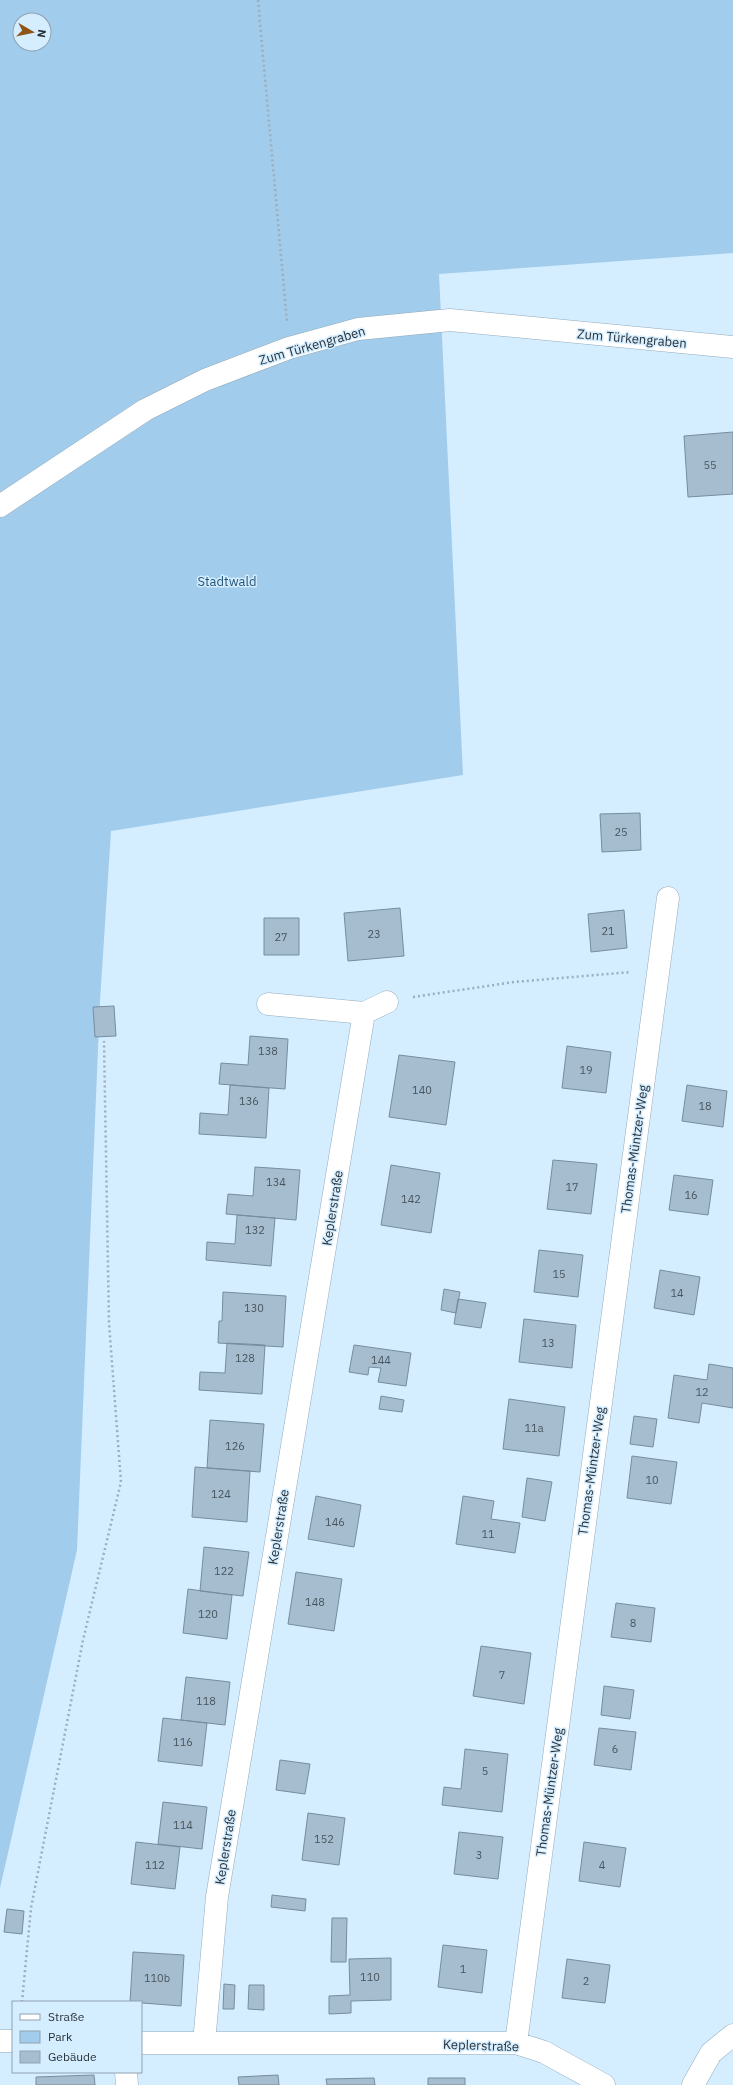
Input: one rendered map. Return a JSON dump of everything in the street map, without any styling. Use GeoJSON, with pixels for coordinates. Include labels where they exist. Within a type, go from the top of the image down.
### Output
{"type":"FeatureCollection","features":[{"type":"Feature","properties":{"kind":"street","name":"Zum Türkengraben"},"geometry":{"type":"LineString","coordinates":[[0,506],[145,410],[205,380],[289,348],[358,329],[450,320],[733,348]]}},
{"type":"Feature","properties":{"kind":"street","name":"Thomas-Müntzer-Weg"},"geometry":{"type":"LineString","coordinates":[[516,2043],[668,898]]}},
{"type":"Feature","properties":{"kind":"street"},"geometry":{"type":"LineString","coordinates":[[268,1004],[364,1013],[397,1000]]}},
{"type":"Feature","properties":{"kind":"street","name":"Keplerstraße"},"geometry":{"type":"LineString","coordinates":[[204,2043],[216,1897],[364,1013]]}},
{"type":"Feature","properties":{"kind":"street"},"geometry":{"type":"LineString","coordinates":[[693,2085],[711,2053],[733,2035]]}},
{"type":"Feature","properties":{"kind":"street"},"geometry":{"type":"LineString","coordinates":[[0,2041],[12,2041]]}},
{"type":"Feature","properties":{"kind":"street","name":"Keplerstraße"},"geometry":{"type":"LineString","coordinates":[[142,2043],[516,2043],[544,2052],[604,2085]]}},
{"type":"Feature","properties":{"kind":"street"},"geometry":{"type":"LineString","coordinates":[[126,2073],[127,2085]]}},
{"type":"Feature","properties":{"kind":"path"},"geometry":{"type":"LineString","coordinates":[[258,0],[289,348]]}},
{"type":"Feature","properties":{"kind":"path"},"geometry":{"type":"LineString","coordinates":[[397,1000],[514,982],[631,972]]}},
{"type":"Feature","properties":{"kind":"path"},"geometry":{"type":"LineString","coordinates":[[22,2001],[33,1900],[83,1640],[121,1482],[109,1323],[104,1041]]}},
{"type":"Feature","properties":{"kind":"green space","name":"Stadtwald"},"geometry":{"type":"Polygon","coordinates":[[[0,0],[733,0],[733,253],[439,274],[463,775],[111,831],[100,1001],[77,1550],[0,1888],[0,0]]]}},
{"type":"Feature","properties":{"kind":"building"},"geometry":{"type":"Polygon","coordinates":[[[733,432],[733,494],[688,497],[684,436],[733,432]]]}},
{"type":"Feature","properties":{"kind":"building"},"geometry":{"type":"Polygon","coordinates":[[[640,813],[641,850],[602,852],[600,814],[640,813]]]}},
{"type":"Feature","properties":{"kind":"building"},"geometry":{"type":"Polygon","coordinates":[[[400,908],[404,956],[348,961],[344,913],[400,908]]]}},
{"type":"Feature","properties":{"kind":"building"},"geometry":{"type":"Polygon","coordinates":[[[624,910],[627,948],[591,952],[588,914],[624,910]]]}},
{"type":"Feature","properties":{"kind":"building"},"geometry":{"type":"Polygon","coordinates":[[[264,918],[299,918],[299,955],[264,955],[264,918]]]}},
{"type":"Feature","properties":{"kind":"building"},"geometry":{"type":"Polygon","coordinates":[[[114,1006],[116,1036],[95,1037],[93,1007],[114,1006]]]}},
{"type":"Feature","properties":{"kind":"building"},"geometry":{"type":"Polygon","coordinates":[[[250,1036],[288,1039],[285,1089],[219,1084],[221,1063],[248,1065],[250,1036]]]}},
{"type":"Feature","properties":{"kind":"building"},"geometry":{"type":"Polygon","coordinates":[[[567,1046],[611,1052],[606,1093],[562,1088],[567,1046]]]}},
{"type":"Feature","properties":{"kind":"building"},"geometry":{"type":"Polygon","coordinates":[[[399,1055],[455,1062],[446,1125],[389,1117],[399,1055]]]}},
{"type":"Feature","properties":{"kind":"building"},"geometry":{"type":"Polygon","coordinates":[[[230,1085],[269,1088],[266,1138],[199,1134],[200,1113],[228,1115],[230,1085]]]}},
{"type":"Feature","properties":{"kind":"building"},"geometry":{"type":"Polygon","coordinates":[[[687,1085],[727,1091],[723,1127],[682,1121],[687,1085]]]}},
{"type":"Feature","properties":{"kind":"building"},"geometry":{"type":"Polygon","coordinates":[[[553,1160],[597,1164],[591,1214],[547,1209],[553,1160]]]}},
{"type":"Feature","properties":{"kind":"building"},"geometry":{"type":"Polygon","coordinates":[[[391,1165],[440,1173],[431,1233],[381,1225],[391,1165]]]}},
{"type":"Feature","properties":{"kind":"building"},"geometry":{"type":"Polygon","coordinates":[[[255,1167],[300,1170],[296,1220],[226,1214],[228,1194],[253,1196],[255,1167]]]}},
{"type":"Feature","properties":{"kind":"building"},"geometry":{"type":"Polygon","coordinates":[[[674,1175],[713,1180],[708,1215],[669,1210],[674,1175]]]}},
{"type":"Feature","properties":{"kind":"building"},"geometry":{"type":"Polygon","coordinates":[[[237,1215],[275,1218],[271,1266],[206,1260],[207,1242],[235,1244],[237,1215]]]}},
{"type":"Feature","properties":{"kind":"building"},"geometry":{"type":"Polygon","coordinates":[[[539,1250],[583,1255],[578,1297],[534,1292],[539,1250]]]}},
{"type":"Feature","properties":{"kind":"building"},"geometry":{"type":"Polygon","coordinates":[[[660,1270],[700,1277],[694,1315],[654,1308],[660,1270]]]}},
{"type":"Feature","properties":{"kind":"building"},"geometry":{"type":"Polygon","coordinates":[[[444,1289],[460,1292],[456,1313],[441,1310],[444,1289]]]}},
{"type":"Feature","properties":{"kind":"building"},"geometry":{"type":"Polygon","coordinates":[[[223,1292],[286,1296],[283,1347],[218,1343],[219,1321],[222,1321],[223,1292]]]}},
{"type":"Feature","properties":{"kind":"building"},"geometry":{"type":"Polygon","coordinates":[[[458,1299],[486,1303],[481,1328],[454,1324],[458,1299]]]}},
{"type":"Feature","properties":{"kind":"building"},"geometry":{"type":"Polygon","coordinates":[[[524,1319],[576,1325],[572,1368],[519,1362],[524,1319]]]}},
{"type":"Feature","properties":{"kind":"building"},"geometry":{"type":"Polygon","coordinates":[[[227,1343],[265,1345],[262,1394],[199,1390],[200,1372],[225,1373],[227,1343]]]}},
{"type":"Feature","properties":{"kind":"building"},"geometry":{"type":"Polygon","coordinates":[[[354,1345],[411,1353],[406,1386],[378,1382],[381,1368],[369,1367],[368,1375],[349,1372],[354,1345]]]}},
{"type":"Feature","properties":{"kind":"building"},"geometry":{"type":"Polygon","coordinates":[[[709,1364],[733,1368],[733,1408],[702,1403],[699,1423],[668,1418],[674,1375],[707,1380],[709,1364]]]}},
{"type":"Feature","properties":{"kind":"building"},"geometry":{"type":"Polygon","coordinates":[[[381,1396],[404,1400],[402,1412],[379,1409],[381,1396]]]}},
{"type":"Feature","properties":{"kind":"building"},"geometry":{"type":"Polygon","coordinates":[[[509,1399],[565,1407],[559,1456],[503,1449],[509,1399]]]}},
{"type":"Feature","properties":{"kind":"building"},"geometry":{"type":"Polygon","coordinates":[[[634,1416],[657,1419],[653,1447],[630,1444],[634,1416]]]}},
{"type":"Feature","properties":{"kind":"building"},"geometry":{"type":"Polygon","coordinates":[[[210,1420],[264,1424],[260,1472],[207,1468],[210,1420]]]}},
{"type":"Feature","properties":{"kind":"building"},"geometry":{"type":"Polygon","coordinates":[[[632,1456],[677,1462],[671,1504],[627,1498],[632,1456]]]}},
{"type":"Feature","properties":{"kind":"building"},"geometry":{"type":"Polygon","coordinates":[[[195,1467],[250,1471],[247,1522],[192,1517],[195,1467]]]}},
{"type":"Feature","properties":{"kind":"building"},"geometry":{"type":"Polygon","coordinates":[[[527,1478],[552,1482],[545,1521],[522,1517],[527,1478]]]}},
{"type":"Feature","properties":{"kind":"building"},"geometry":{"type":"Polygon","coordinates":[[[316,1496],[361,1505],[354,1547],[308,1539],[316,1496]]]}},
{"type":"Feature","properties":{"kind":"building"},"geometry":{"type":"Polygon","coordinates":[[[463,1496],[494,1501],[491,1519],[520,1523],[515,1553],[456,1544],[463,1496]]]}},
{"type":"Feature","properties":{"kind":"building"},"geometry":{"type":"Polygon","coordinates":[[[204,1547],[249,1552],[243,1596],[200,1591],[204,1547]]]}},
{"type":"Feature","properties":{"kind":"building"},"geometry":{"type":"Polygon","coordinates":[[[296,1572],[342,1579],[334,1631],[288,1624],[296,1572]]]}},
{"type":"Feature","properties":{"kind":"building"},"geometry":{"type":"Polygon","coordinates":[[[188,1589],[232,1595],[227,1639],[183,1633],[188,1589]]]}},
{"type":"Feature","properties":{"kind":"building"},"geometry":{"type":"Polygon","coordinates":[[[616,1603],[655,1608],[651,1642],[611,1637],[616,1603]]]}},
{"type":"Feature","properties":{"kind":"building"},"geometry":{"type":"Polygon","coordinates":[[[481,1646],[531,1653],[524,1704],[473,1696],[481,1646]]]}},
{"type":"Feature","properties":{"kind":"building"},"geometry":{"type":"Polygon","coordinates":[[[186,1677],[230,1682],[225,1725],[181,1720],[186,1677]]]}},
{"type":"Feature","properties":{"kind":"building"},"geometry":{"type":"Polygon","coordinates":[[[604,1686],[634,1690],[630,1719],[601,1715],[604,1686]]]}},
{"type":"Feature","properties":{"kind":"building"},"geometry":{"type":"Polygon","coordinates":[[[163,1718],[207,1723],[202,1766],[158,1761],[163,1718]]]}},
{"type":"Feature","properties":{"kind":"building"},"geometry":{"type":"Polygon","coordinates":[[[599,1728],[636,1732],[631,1770],[594,1765],[599,1728]]]}},
{"type":"Feature","properties":{"kind":"building"},"geometry":{"type":"Polygon","coordinates":[[[465,1749],[508,1754],[502,1812],[442,1805],[444,1787],[461,1789],[465,1749]]]}},
{"type":"Feature","properties":{"kind":"building"},"geometry":{"type":"Polygon","coordinates":[[[280,1760],[310,1764],[305,1794],[276,1790],[280,1760]]]}},
{"type":"Feature","properties":{"kind":"building"},"geometry":{"type":"Polygon","coordinates":[[[163,1802],[207,1807],[202,1849],[158,1844],[163,1802]]]}},
{"type":"Feature","properties":{"kind":"building"},"geometry":{"type":"Polygon","coordinates":[[[308,1813],[345,1818],[339,1865],[302,1860],[308,1813]]]}},
{"type":"Feature","properties":{"kind":"building"},"geometry":{"type":"Polygon","coordinates":[[[459,1832],[503,1837],[498,1879],[454,1874],[459,1832]]]}},
{"type":"Feature","properties":{"kind":"building"},"geometry":{"type":"Polygon","coordinates":[[[136,1842],[180,1847],[175,1889],[131,1884],[136,1842]]]}},
{"type":"Feature","properties":{"kind":"building"},"geometry":{"type":"Polygon","coordinates":[[[584,1842],[626,1848],[620,1887],[579,1881],[584,1842]]]}},
{"type":"Feature","properties":{"kind":"building"},"geometry":{"type":"Polygon","coordinates":[[[272,1895],[306,1899],[305,1911],[271,1907],[272,1895]]]}},
{"type":"Feature","properties":{"kind":"building"},"geometry":{"type":"Polygon","coordinates":[[[7,1909],[24,1911],[22,1934],[4,1932],[7,1909]]]}},
{"type":"Feature","properties":{"kind":"building"},"geometry":{"type":"Polygon","coordinates":[[[332,1918],[347,1918],[346,1962],[331,1962],[332,1918]]]}},
{"type":"Feature","properties":{"kind":"building"},"geometry":{"type":"Polygon","coordinates":[[[443,1945],[487,1950],[482,1993],[438,1987],[443,1945]]]}},
{"type":"Feature","properties":{"kind":"building"},"geometry":{"type":"Polygon","coordinates":[[[133,1952],[184,1955],[181,2006],[130,2001],[133,1952]]]}},
{"type":"Feature","properties":{"kind":"building"},"geometry":{"type":"Polygon","coordinates":[[[391,1958],[391,2000],[351,2001],[351,2013],[329,2014],[329,1996],[350,1995],[349,1959],[391,1958]]]}},
{"type":"Feature","properties":{"kind":"building"},"geometry":{"type":"Polygon","coordinates":[[[567,1959],[610,1965],[605,2003],[562,1998],[567,1959]]]}},
{"type":"Feature","properties":{"kind":"building"},"geometry":{"type":"Polygon","coordinates":[[[224,1984],[235,1985],[234,2009],[223,2009],[224,1984]]]}},
{"type":"Feature","properties":{"kind":"building"},"geometry":{"type":"Polygon","coordinates":[[[249,1985],[264,1985],[264,2010],[248,2009],[249,1985]]]}},
{"type":"Feature","properties":{"kind":"building"},"geometry":{"type":"Polygon","coordinates":[[[94,2075],[95,2085],[36,2085],[36,2077],[94,2075]]]}},
{"type":"Feature","properties":{"kind":"building"},"geometry":{"type":"Polygon","coordinates":[[[278,2075],[279,2085],[239,2085],[238,2077],[278,2075]]]}},
{"type":"Feature","properties":{"kind":"building"},"geometry":{"type":"Polygon","coordinates":[[[374,2078],[375,2085],[327,2085],[326,2079],[374,2078]]]}},
{"type":"Feature","properties":{"kind":"building"},"geometry":{"type":"Polygon","coordinates":[[[428,2078],[465,2078],[465,2085],[428,2085],[428,2078]]]}}]}
